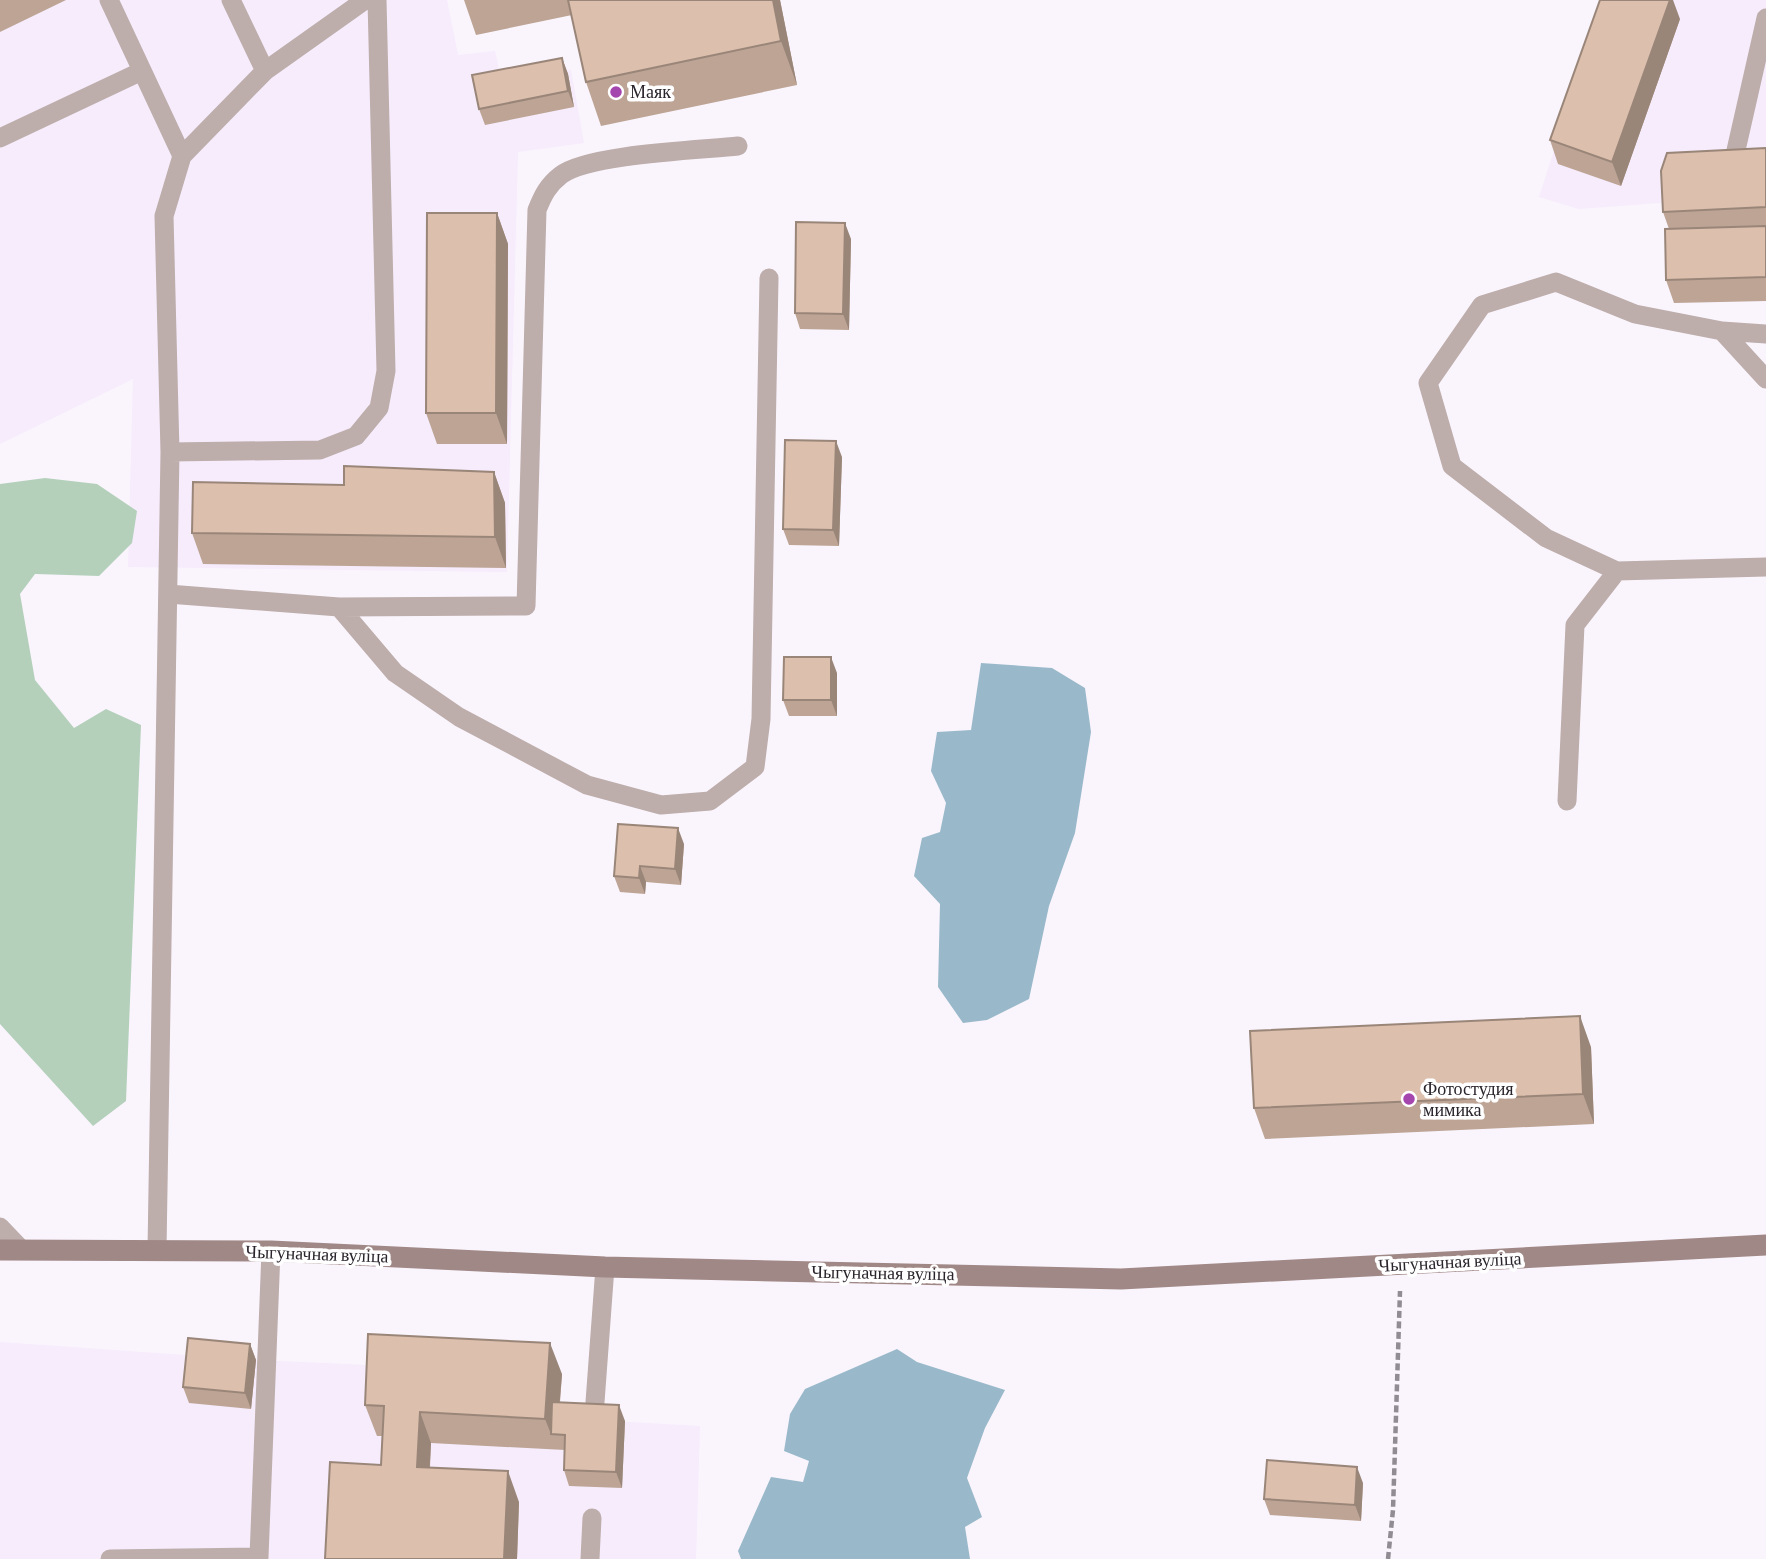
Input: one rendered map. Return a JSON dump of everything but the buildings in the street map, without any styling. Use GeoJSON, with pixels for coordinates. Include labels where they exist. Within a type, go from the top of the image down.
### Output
{"type":"FeatureCollection","features":[{"type":"Feature","properties":{"kind":"street","name":"Чыгуначная вуліца"},"geometry":{"type":"LineString","coordinates":[[10,1250],[271,1251],[605,1267],[1121,1279],[1766,1245]]}},
{"type":"Feature","properties":{"kind":"lane"},"geometry":{"type":"LineString","coordinates":[[109,0],[181,156]]}},
{"type":"Feature","properties":{"kind":"lane"},"geometry":{"type":"LineString","coordinates":[[231,0],[265,71]]}},
{"type":"Feature","properties":{"kind":"lane"},"geometry":{"type":"LineString","coordinates":[[157,1250],[170,452],[164,216],[181,156],[265,71],[365,0]]}},
{"type":"Feature","properties":{"kind":"lane"},"geometry":{"type":"LineString","coordinates":[[170,452],[320,450],[356,436],[379,408],[386,371],[377,0]]}},
{"type":"Feature","properties":{"kind":"lane"},"geometry":{"type":"LineString","coordinates":[[1766,18],[1734,159],[1766,159]]}},
{"type":"Feature","properties":{"kind":"lane"},"geometry":{"type":"LineString","coordinates":[[0,138],[142,71]]}},
{"type":"Feature","properties":{"kind":"lane"},"geometry":{"type":"LineString","coordinates":[[168,593],[339,607],[526,606],[537,211],[545,189],[563,173],[590,163],[738,146]]}},
{"type":"Feature","properties":{"kind":"lane"},"geometry":{"type":"LineString","coordinates":[[339,607],[395,673],[459,717],[587,785],[661,805],[710,801],[755,767],[761,719],[769,278]]}},
{"type":"Feature","properties":{"kind":"lane"},"geometry":{"type":"LineString","coordinates":[[1766,334],[1721,331],[1635,314],[1556,282],[1482,305],[1428,383],[1452,466],[1546,538],[1617,571],[1766,567]]}},
{"type":"Feature","properties":{"kind":"lane"},"geometry":{"type":"LineString","coordinates":[[1721,331],[1766,379]]}},
{"type":"Feature","properties":{"kind":"lane"},"geometry":{"type":"LineString","coordinates":[[1567,801],[1575,625],[1617,571]]}},
{"type":"Feature","properties":{"kind":"lane"},"geometry":{"type":"LineString","coordinates":[[0,1227],[10,1250]]}},
{"type":"Feature","properties":{"kind":"lane"},"geometry":{"type":"LineString","coordinates":[[110,1559],[259,1557],[271,1251]]}},
{"type":"Feature","properties":{"kind":"lane"},"geometry":{"type":"LineString","coordinates":[[594,1402],[605,1267]]}},
{"type":"Feature","properties":{"kind":"lane"},"geometry":{"type":"LineString","coordinates":[[590,1559],[592,1518]]}},
{"type":"Feature","properties":{"kind":"path"},"geometry":{"type":"LineString","coordinates":[[1388,1559],[1393,1510],[1402,1264]]}},
{"type":"Feature","properties":{"kind":"shaded area"},"geometry":{"type":"Polygon","coordinates":[[[0,0],[447,0],[458,55],[495,51],[502,82],[571,70],[584,143],[518,152],[507,572],[128,567],[133,379],[0,444],[0,0]]]}},
{"type":"Feature","properties":{"kind":"shaded area"},"geometry":{"type":"Polygon","coordinates":[[[1603,0],[1766,0],[1766,239],[1672,202],[1579,209],[1539,197],[1603,0]]]}},
{"type":"Feature","properties":{"kind":"shaded area"},"geometry":{"type":"Polygon","coordinates":[[[0,1342],[256,1360],[562,1374],[559,1418],[700,1426],[696,1559],[0,1559],[0,1342]]]}},
{"type":"Feature","properties":{"kind":"green space"},"geometry":{"type":"Polygon","coordinates":[[[45,478],[97,484],[137,511],[132,543],[99,576],[35,574],[20,594],[35,680],[74,728],[106,709],[141,725],[126,1101],[93,1126],[0,1024],[0,484],[45,478]]]}},
{"type":"Feature","properties":{"kind":"water"},"geometry":{"type":"Polygon","coordinates":[[[981,663],[1052,668],[1085,688],[1091,732],[1075,833],[1049,906],[1029,999],[987,1020],[963,1023],[938,987],[940,904],[914,876],[922,838],[940,832],[946,803],[931,771],[937,732],[971,730],[981,663]]]}},
{"type":"Feature","properties":{"kind":"water"},"geometry":{"type":"Polygon","coordinates":[[[897,1349],[917,1362],[1005,1390],[985,1428],[967,1478],[982,1517],[965,1527],[970,1559],[741,1559],[738,1551],[771,1477],[803,1482],[809,1461],[784,1451],[790,1414],[805,1389],[897,1349]]]}},
{"type":"Feature","properties":{"kind":"place","name":"Маяк"},"geometry":{"type":"Point","coordinates":[616,92]}},
{"type":"Feature","properties":{"kind":"place","name":"Фотостудия мимика"},"geometry":{"type":"Point","coordinates":[1409,1099]}}]}
